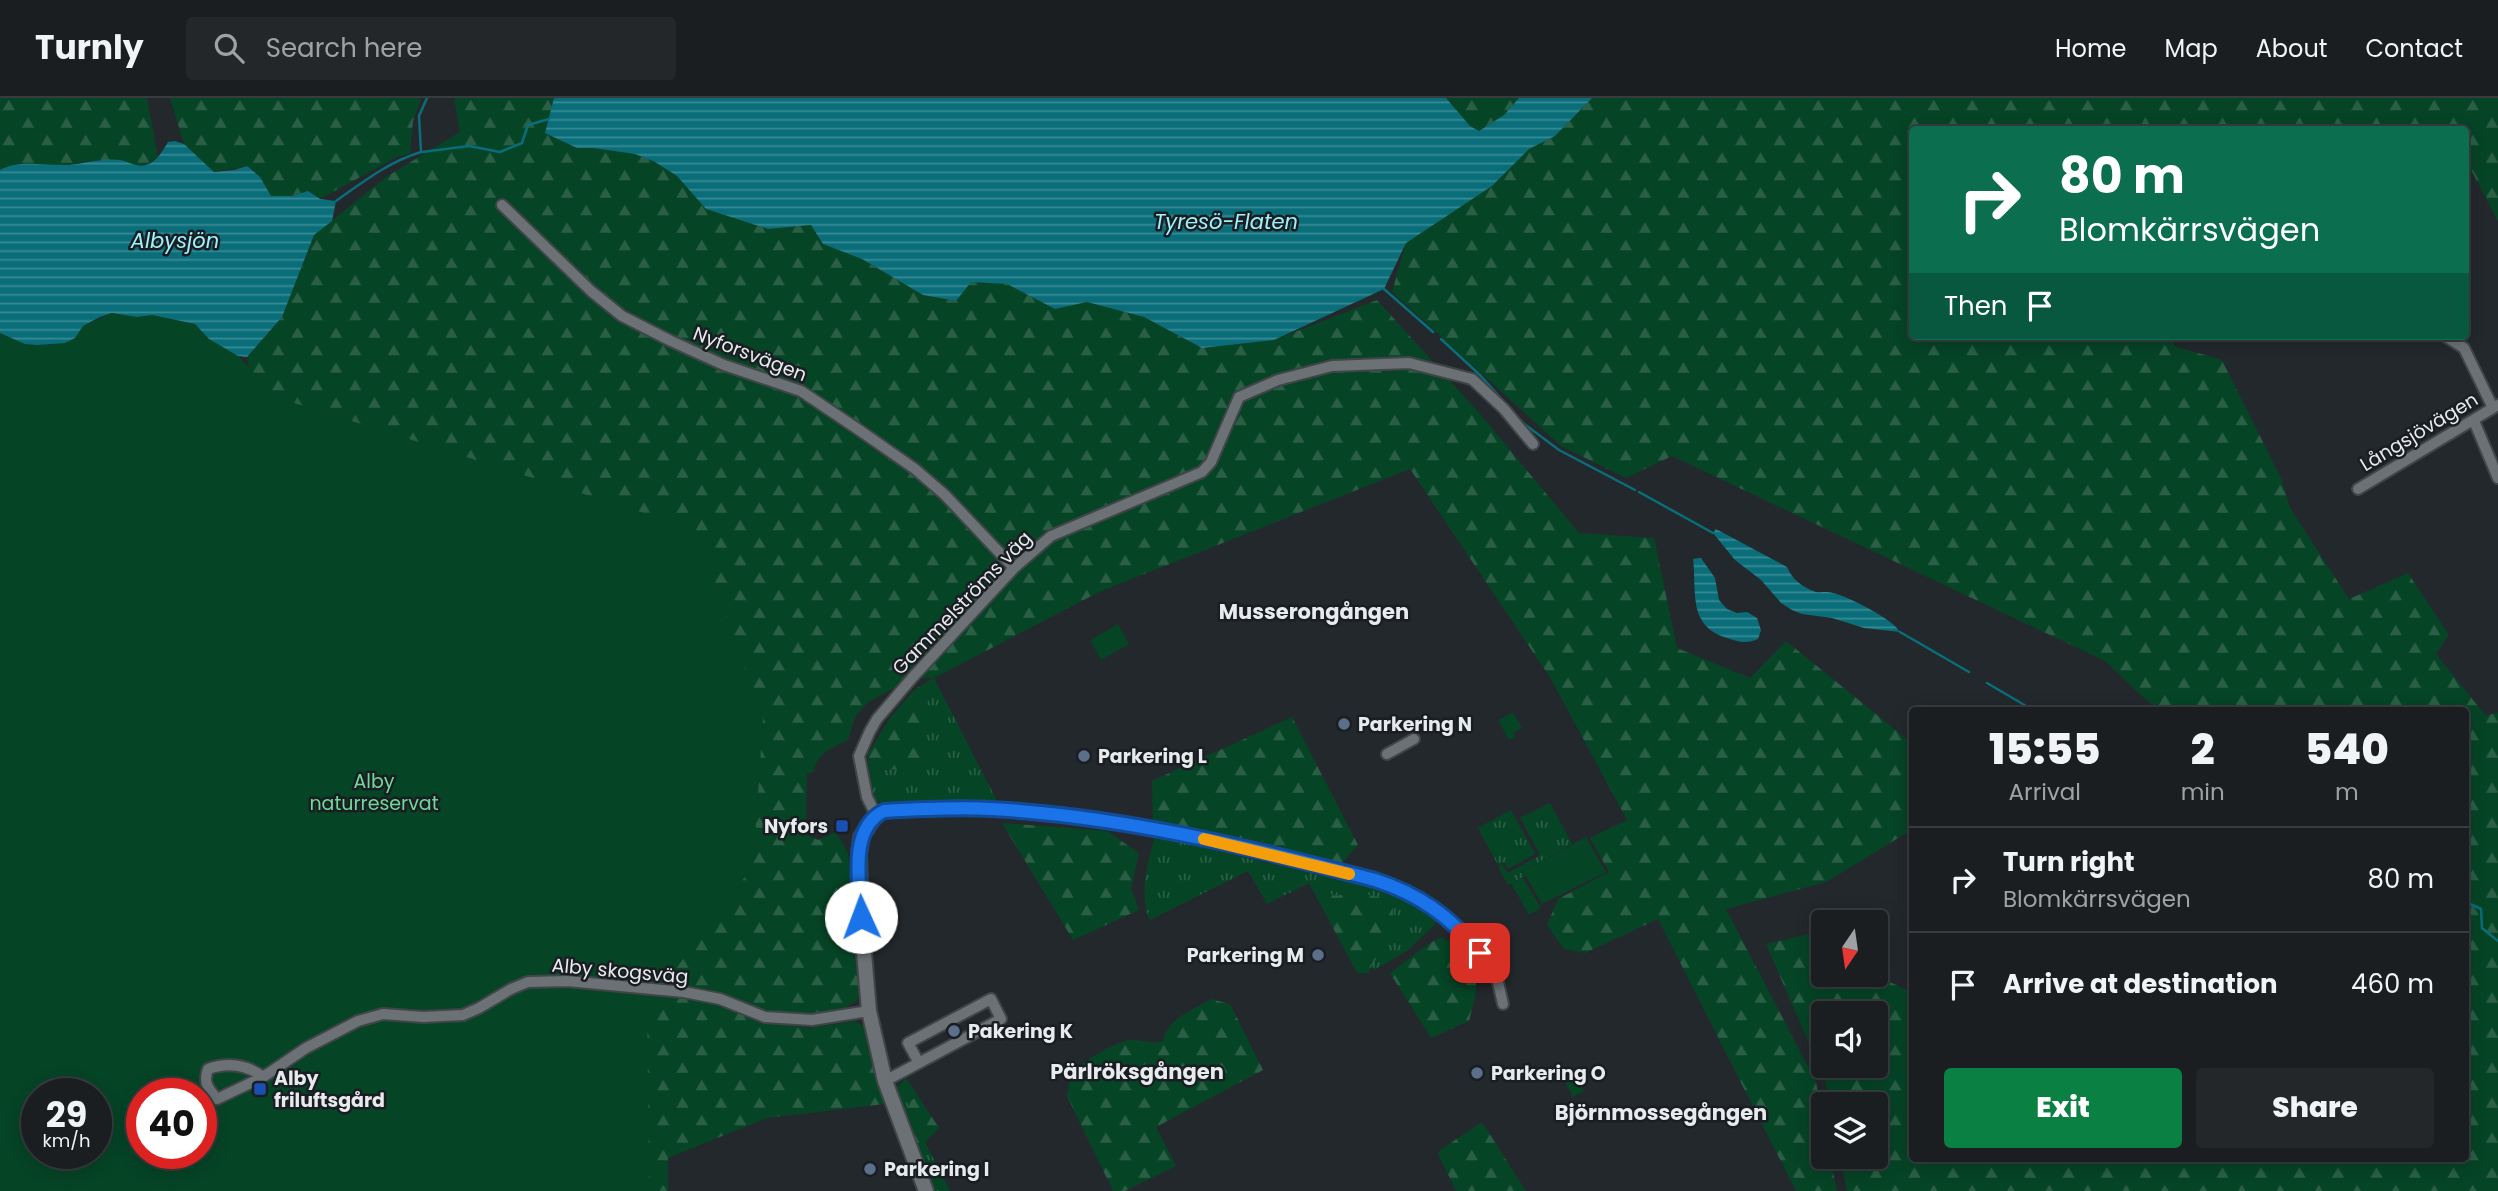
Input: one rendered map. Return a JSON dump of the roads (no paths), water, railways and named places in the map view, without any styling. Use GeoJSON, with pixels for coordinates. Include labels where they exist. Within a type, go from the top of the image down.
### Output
{"type":"FeatureCollection","features":[{"type":"Feature","properties":{"kind":"street","name":"Nyforsvägen"},"geometry":{"type":"LineString","coordinates":[[502,205],[591,291],[622,316],[724,365],[801,391],[873,439],[915,469],[945,495],[1014,568]]}},
{"type":"Feature","properties":{"kind":"street"},"geometry":{"type":"LineString","coordinates":[[2451,340],[2464,348],[2496,407]]}},
{"type":"Feature","properties":{"kind":"street","name":"Gammelströms väg"},"geometry":{"type":"LineString","coordinates":[[876,815],[867,797],[859,756],[870,731],[887,707],[1014,568],[1051,536],[1202,472],[1211,462],[1239,397],[1279,380],[1332,366],[1409,363],[1472,379],[1504,409],[1533,444]]}},
{"type":"Feature","properties":{"kind":"street","name":"Långsjövägen"},"geometry":{"type":"LineString","coordinates":[[2358,489],[2496,407]]}},
{"type":"Feature","properties":{"kind":"street"},"geometry":{"type":"LineString","coordinates":[[2474,421],[2498,478]]}},
{"type":"Feature","properties":{"kind":"street"},"geometry":{"type":"LineString","coordinates":[[1387,754],[1414,739]]}},
{"type":"Feature","properties":{"kind":"street"},"geometry":{"type":"LineString","coordinates":[[926,1191],[885,1082],[869,1011],[859,853],[861,837],[876,815],[884,811],[989,809],[1119,822],[1275,855],[1375,880],[1416,896],[1438,910],[1464,933],[1497,978],[1503,1004]]}},
{"type":"Feature","properties":{"kind":"street","name":"Alby skogsväg"},"geometry":{"type":"LineString","coordinates":[[263,1077],[241,1065],[208,1069],[205,1077],[206,1086],[217,1099],[263,1077],[306,1048],[358,1021],[383,1014],[423,1017],[463,1015],[528,982],[566,981],[684,992],[720,999],[765,1017],[811,1020],[869,1011]]}},
{"type":"Feature","properties":{"kind":"street"},"geometry":{"type":"LineString","coordinates":[[885,1082],[1001,1020],[990,999],[908,1043],[919,1063]]}},
{"type":"Feature","properties":{"kind":"water","name":"Tyresö-Flaten"},"geometry":{"type":"Polygon","coordinates":[[[554,98],[1446,98],[1470,126],[1479,131],[1504,115],[1519,98],[1592,98],[1555,136],[1529,149],[1492,186],[1406,243],[1384,289],[1274,340],[1202,348],[1144,317],[1087,302],[1055,309],[1007,284],[971,282],[956,301],[923,295],[862,259],[823,244],[811,225],[768,229],[706,209],[677,176],[655,162],[635,154],[577,148],[545,133],[554,98]]]}},
{"type":"Feature","properties":{"kind":"water","name":"Albysjön"},"geometry":{"type":"Polygon","coordinates":[[[168,142],[184,144],[214,172],[247,166],[260,177],[271,196],[292,196],[308,191],[320,199],[336,201],[332,221],[314,235],[282,317],[247,357],[238,356],[209,339],[195,324],[152,315],[137,317],[112,313],[83,326],[75,338],[65,343],[25,344],[0,333],[0,170],[22,164],[67,165],[112,159],[143,166],[156,159],[168,142]]]}},
{"type":"Feature","properties":{"kind":"water"},"geometry":{"type":"Polygon","coordinates":[[[1716,529],[1787,567],[1795,579],[1807,588],[1840,595],[1859,603],[1889,621],[1900,632],[1864,628],[1792,610],[1781,603],[1761,580],[1735,560],[1713,533],[1716,529]]]}},
{"type":"Feature","properties":{"kind":"water"},"geometry":{"type":"Polygon","coordinates":[[[1701,558],[1715,578],[1719,600],[1727,609],[1737,613],[1747,612],[1757,618],[1761,630],[1758,639],[1735,641],[1705,625],[1696,606],[1695,595],[1693,559],[1701,558]]]}},
{"type":"Feature","properties":{"kind":"waterway"},"geometry":{"type":"LineString","coordinates":[[336,201],[387,167],[421,152],[419,116],[427,98]]}},
{"type":"Feature","properties":{"kind":"waterway"},"geometry":{"type":"LineString","coordinates":[[422,152],[469,146],[500,152],[522,143],[528,125],[549,119]]}},
{"type":"Feature","properties":{"kind":"waterway"},"geometry":{"type":"LineString","coordinates":[[1384,289],[1433,332]]}},
{"type":"Feature","properties":{"kind":"waterway"},"geometry":{"type":"LineString","coordinates":[[1441,339],[1480,375],[1523,423],[1559,450],[1635,490]]}},
{"type":"Feature","properties":{"kind":"waterway"},"geometry":{"type":"LineString","coordinates":[[1639,492],[1713,533]]}},
{"type":"Feature","properties":{"kind":"waterway"},"geometry":{"type":"LineString","coordinates":[[1900,632],[1969,672]]}},
{"type":"Feature","properties":{"kind":"waterway"},"geometry":{"type":"LineString","coordinates":[[1987,683],[2028,707]]}},
{"type":"Feature","properties":{"kind":"waterway"},"geometry":{"type":"LineString","coordinates":[[2469,903],[2481,909],[2482,928],[2498,941]]}},
{"type":"Feature","properties":{"kind":"place","name":"Parkering N"},"geometry":{"type":"Point","coordinates":[1344,724]}},
{"type":"Feature","properties":{"kind":"place","name":"Parkering L"},"geometry":{"type":"Point","coordinates":[1084,756]}},
{"type":"Feature","properties":{"kind":"place","name":"Nyfors"},"geometry":{"type":"Point","coordinates":[842,826]}},
{"type":"Feature","properties":{"kind":"place","name":"Parkering M"},"geometry":{"type":"Point","coordinates":[1318,955]}},
{"type":"Feature","properties":{"kind":"place","name":"Pakering K"},"geometry":{"type":"Point","coordinates":[954,1031]}},
{"type":"Feature","properties":{"kind":"place","name":"Parkering O"},"geometry":{"type":"Point","coordinates":[1477,1073]}},
{"type":"Feature","properties":{"kind":"place","name":"Alby friluftsgård"},"geometry":{"type":"Point","coordinates":[260,1089]}},
{"type":"Feature","properties":{"kind":"place","name":"Parkering I"},"geometry":{"type":"Point","coordinates":[870,1169]}},
{"type":"Feature","properties":{"kind":"district","name":"Musserongången"},"geometry":{"type":"Point","coordinates":[1314,611]}},
{"type":"Feature","properties":{"kind":"district","name":"Pärlröksgången"},"geometry":{"type":"Point","coordinates":[1137,1071]}},
{"type":"Feature","properties":{"kind":"district","name":"Björnmossegången"},"geometry":{"type":"Point","coordinates":[1661,1112]}},
{"type":"Feature","properties":{"kind":"park label","name":"Alby naturreservat"},"geometry":{"type":"Point","coordinates":[374,792]}}]}
